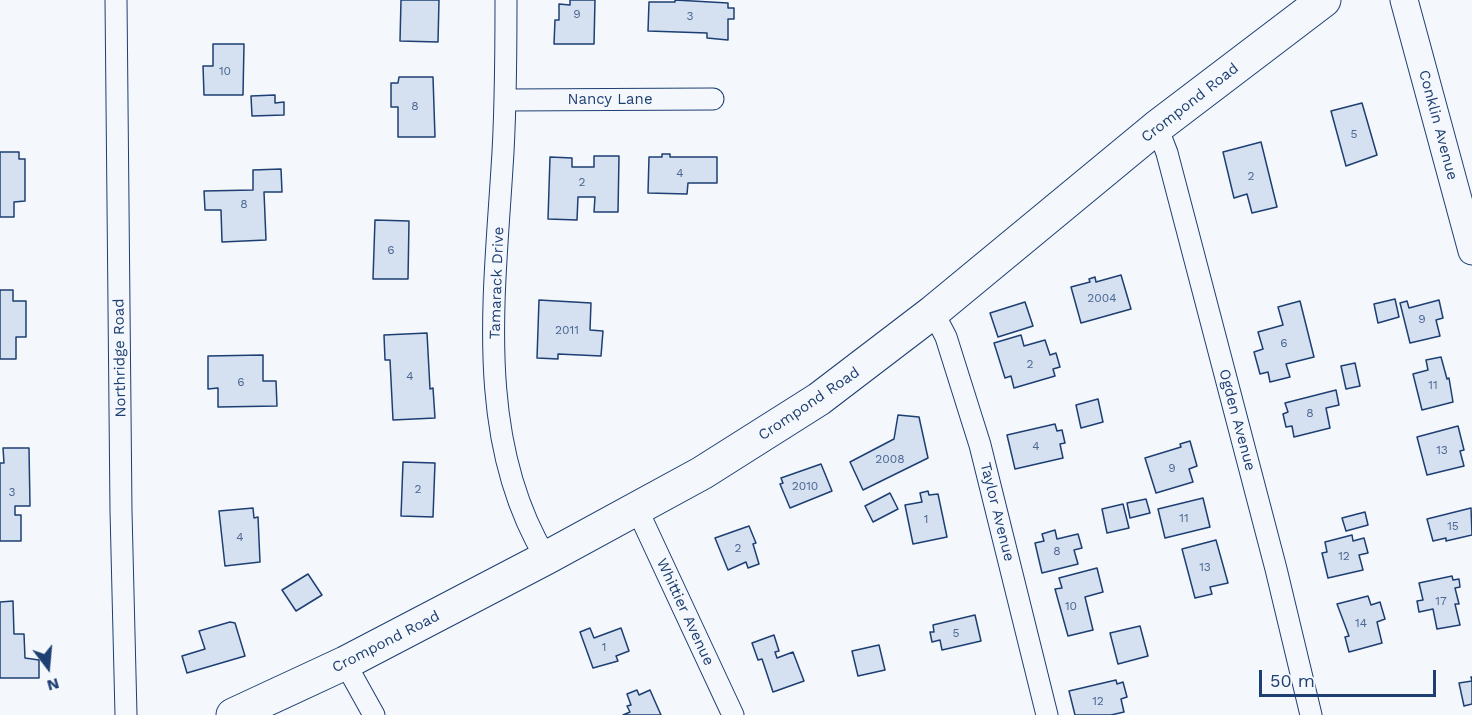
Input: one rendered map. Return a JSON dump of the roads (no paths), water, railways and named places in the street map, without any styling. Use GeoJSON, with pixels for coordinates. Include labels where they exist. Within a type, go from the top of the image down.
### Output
{"type":"FeatureCollection","features":[{"type":"Feature","properties":{"kind":"main road","name":"Crompond Road"},"geometry":{"type":"LineString","coordinates":[[233,715],[345,663],[546,558],[702,473],[819,399],[933,312],[1157,128],[1324,0]]}},
{"type":"Feature","properties":{"kind":"street","name":"Northridge Road"},"geometry":{"type":"LineString","coordinates":[[116,0],[121,511],[126,715]]}},
{"type":"Feature","properties":{"kind":"street","name":"Tamarack Drive"},"geometry":{"type":"LineString","coordinates":[[506,0],[506,100],[494,296],[495,403],[509,467],[532,535],[546,558]]}},
{"type":"Feature","properties":{"kind":"street","name":"Conklin Avenue"},"geometry":{"type":"LineString","coordinates":[[1404,0],[1471,243]]}},
{"type":"Feature","properties":{"kind":"street","name":"Nancy Lane"},"geometry":{"type":"LineString","coordinates":[[506,100],[713,99]]}},
{"type":"Feature","properties":{"kind":"street","name":"Ogden Avenue"},"geometry":{"type":"LineString","coordinates":[[1157,128],[1167,153],[1255,488],[1311,715]]}},
{"type":"Feature","properties":{"kind":"street","name":"Taylor Avenue"},"geometry":{"type":"LineString","coordinates":[[933,312],[946,337],[980,445],[1047,715]]}},
{"type":"Feature","properties":{"kind":"street","name":"Whittier Avenue"},"geometry":{"type":"LineString","coordinates":[[637,508],[734,715]]}},
{"type":"Feature","properties":{"kind":"street"},"geometry":{"type":"LineString","coordinates":[[345,663],[374,715]]}}]}
